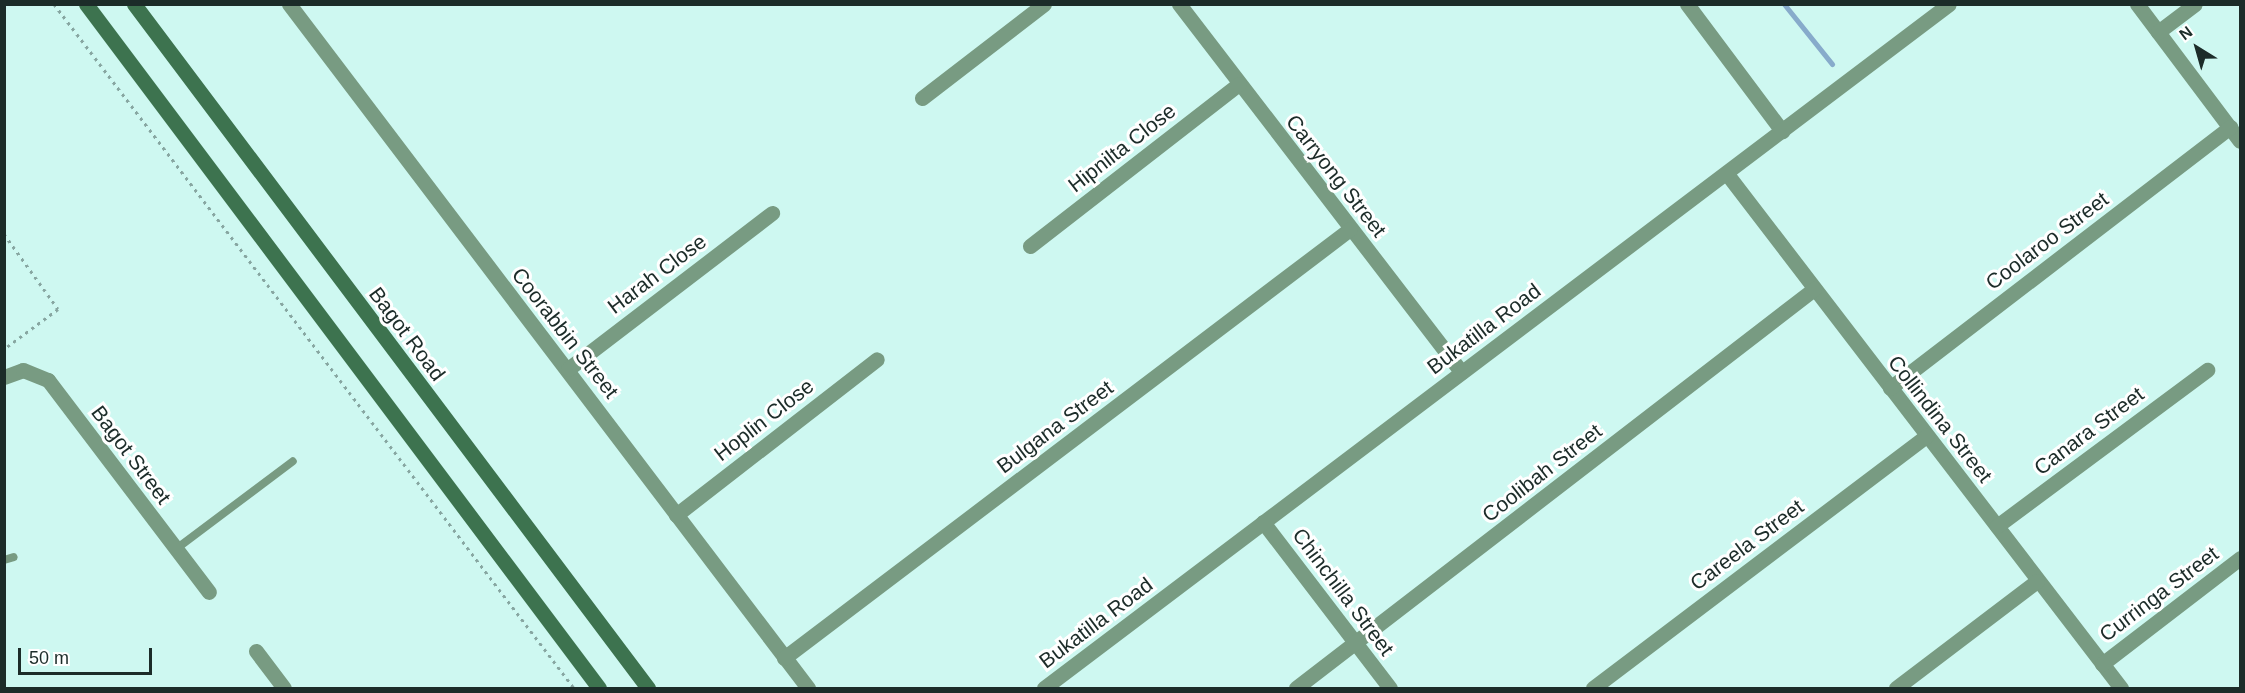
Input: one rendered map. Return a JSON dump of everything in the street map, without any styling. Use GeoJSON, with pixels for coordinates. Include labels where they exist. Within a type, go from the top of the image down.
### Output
{"type":"FeatureCollection","features":[{"type":"Feature","properties":{"kind":"main road"},"geometry":{"type":"LineString","coordinates":[[86,4],[599,688]]}},
{"type":"Feature","properties":{"kind":"main road","name":"Bagot Road"},"geometry":{"type":"LineString","coordinates":[[134,4],[648,688]]}},
{"type":"Feature","properties":{"kind":"street","name":"Coorabbin Street"},"geometry":{"type":"LineString","coordinates":[[289,4],[808,688]]}},
{"type":"Feature","properties":{"kind":"street"},"geometry":{"type":"LineString","coordinates":[[922,98],[1044,4]]}},
{"type":"Feature","properties":{"kind":"street","name":"Carryong Street"},"geometry":{"type":"LineString","coordinates":[[1179,4],[1461,372]]}},
{"type":"Feature","properties":{"kind":"street"},"geometry":{"type":"LineString","coordinates":[[1687,4],[1782,131]]}},
{"type":"Feature","properties":{"kind":"street","name":"Bukatilla Road"},"geometry":{"type":"LineString","coordinates":[[1044,688],[1949,4]]}},
{"type":"Feature","properties":{"kind":"street"},"geometry":{"type":"LineString","coordinates":[[2137,4],[2241,141]]}},
{"type":"Feature","properties":{"kind":"street"},"geometry":{"type":"LineString","coordinates":[[2158,32],[2195,4]]}},
{"type":"Feature","properties":{"kind":"street","name":"Hipnilta Close"},"geometry":{"type":"LineString","coordinates":[[1030,246],[1239,84]]}},
{"type":"Feature","properties":{"kind":"street","name":"Coolaroo Street"},"geometry":{"type":"LineString","coordinates":[[1890,388],[2230,127]]}},
{"type":"Feature","properties":{"kind":"street","name":"Collindina Street"},"geometry":{"type":"LineString","coordinates":[[1727,174],[2121,688]]}},
{"type":"Feature","properties":{"kind":"street","name":"Harah Close"},"geometry":{"type":"LineString","coordinates":[[568,369],[772,213]]}},
{"type":"Feature","properties":{"kind":"street","name":"Bulgana Street"},"geometry":{"type":"LineString","coordinates":[[784,658],[1350,229]]}},
{"type":"Feature","properties":{"kind":"street","name":"Coolibah Street"},"geometry":{"type":"LineString","coordinates":[[1296,688],[1814,289]]}},
{"type":"Feature","properties":{"kind":"street","name":"Hoplin Close"},"geometry":{"type":"LineString","coordinates":[[676,515],[877,358]]}},
{"type":"Feature","properties":{"kind":"street","name":"Bagot Street"},"geometry":{"type":"LineString","coordinates":[[4,377],[23,370],[48,380],[209,592]]}},
{"type":"Feature","properties":{"kind":"street","name":"Canara Street"},"geometry":{"type":"LineString","coordinates":[[1997,526],[2207,370]]}},
{"type":"Feature","properties":{"kind":"street","name":"Careela Street"},"geometry":{"type":"LineString","coordinates":[[1593,688],[1926,436]]}},
{"type":"Feature","properties":{"kind":"street","name":"Chinchilla Street"},"geometry":{"type":"LineString","coordinates":[[1263,522],[1390,688]]}},
{"type":"Feature","properties":{"kind":"street","name":"Curringa Street"},"geometry":{"type":"LineString","coordinates":[[2102,664],[2241,558]]}},
{"type":"Feature","properties":{"kind":"street"},"geometry":{"type":"LineString","coordinates":[[1896,688],[2037,581]]}},
{"type":"Feature","properties":{"kind":"street"},"geometry":{"type":"LineString","coordinates":[[256,651],[284,688]]}},
{"type":"Feature","properties":{"kind":"lane"},"geometry":{"type":"LineString","coordinates":[[176,549],[292,461]]}},
{"type":"Feature","properties":{"kind":"lane"},"geometry":{"type":"LineString","coordinates":[[4,560],[14,557]]}},
{"type":"Feature","properties":{"kind":"path"},"geometry":{"type":"LineString","coordinates":[[54,4],[574,688]]}},
{"type":"Feature","properties":{"kind":"path"},"geometry":{"type":"LineString","coordinates":[[4,234],[58,309],[4,349]]}},
{"type":"Feature","properties":{"kind":"waterway"},"geometry":{"type":"LineString","coordinates":[[1784,4],[1832,64]]}}]}
